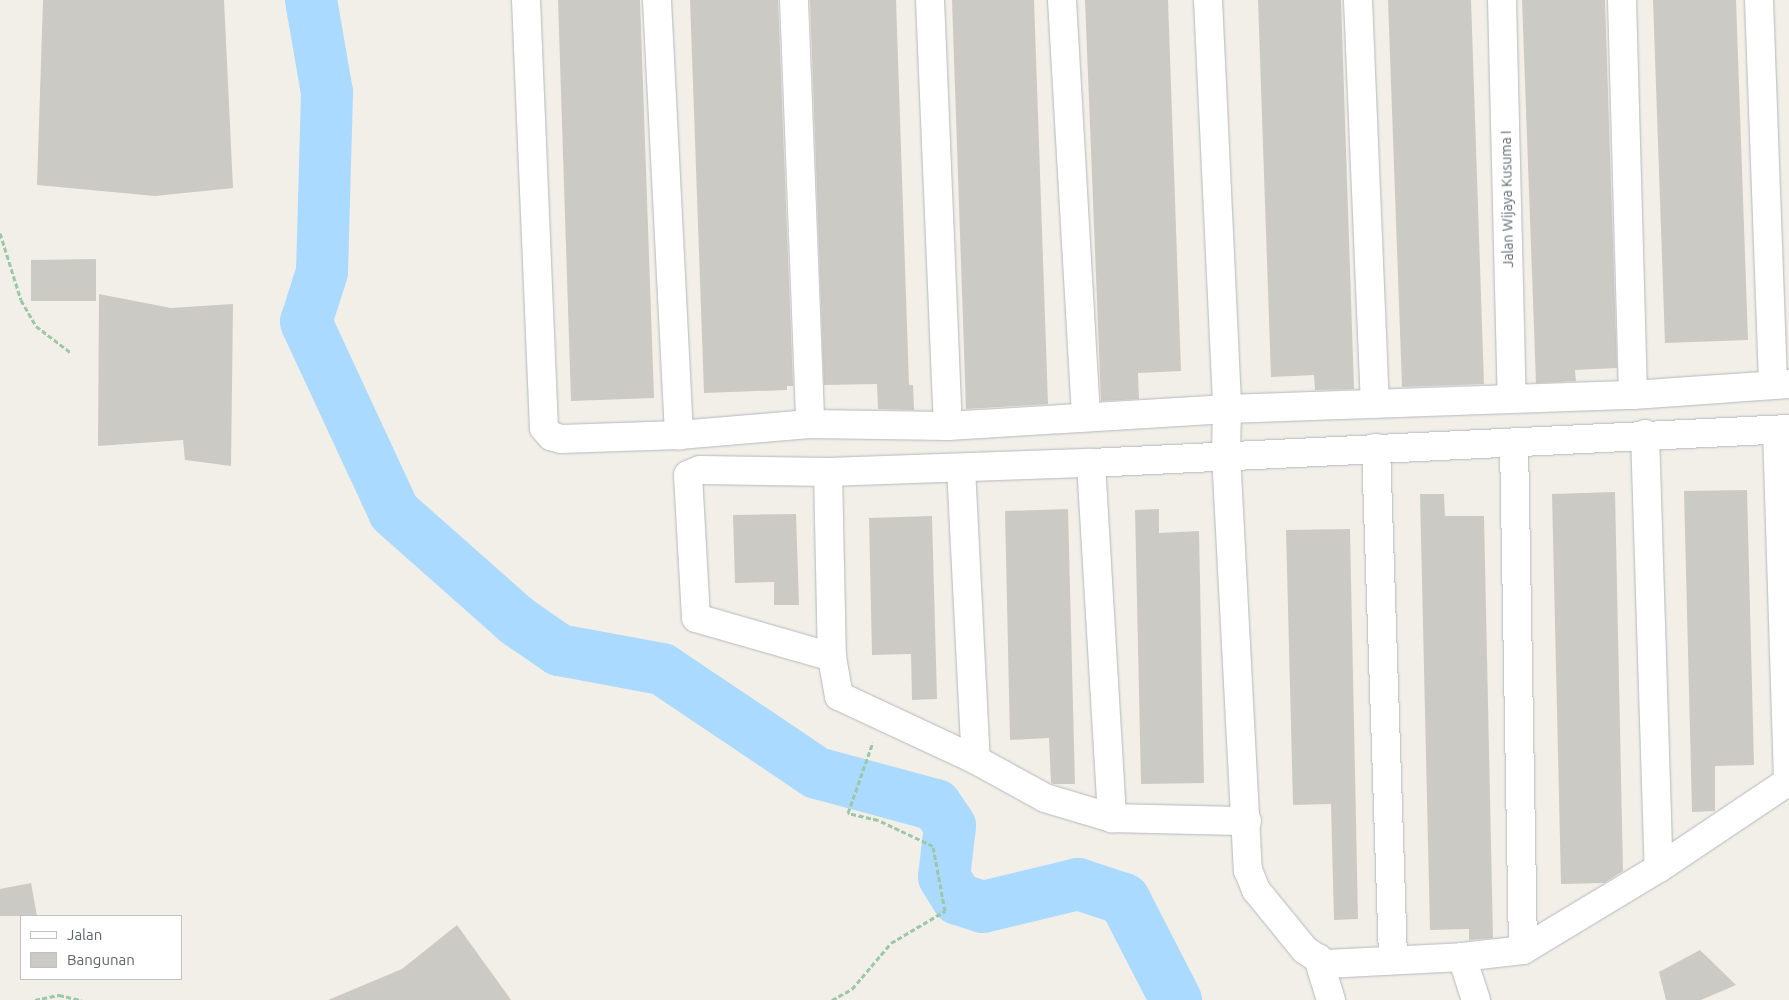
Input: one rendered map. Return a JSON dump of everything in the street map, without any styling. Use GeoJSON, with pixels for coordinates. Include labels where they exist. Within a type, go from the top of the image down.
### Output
{"type":"FeatureCollection","features":[{"type":"Feature","properties":{"kind":"street"},"geometry":{"type":"LineString","coordinates":[[526,0],[544,428],[551,436],[561,439],[679,434],[810,424],[948,426],[1228,409],[1633,395],[1781,385],[1759,0]]}},
{"type":"Feature","properties":{"kind":"street"},"geometry":{"type":"LineString","coordinates":[[657,0],[679,434]]}},
{"type":"Feature","properties":{"kind":"street"},"geometry":{"type":"LineString","coordinates":[[794,0],[810,424]]}},
{"type":"Feature","properties":{"kind":"street"},"geometry":{"type":"LineString","coordinates":[[930,0],[948,426]]}},
{"type":"Feature","properties":{"kind":"street"},"geometry":{"type":"LineString","coordinates":[[1062,0],[1086,417]]}},
{"type":"Feature","properties":{"kind":"street"},"geometry":{"type":"LineString","coordinates":[[832,657],[696,618],[688,475],[700,470],[828,472],[1092,463],[1226,454],[1783,429],[1788,781],[1659,868],[1523,950],[1462,957],[1393,959],[1326,964],[1305,950],[1256,890],[1248,870],[1248,821],[1226,454],[1228,409],[1208,0]]}},
{"type":"Feature","properties":{"kind":"street"},"geometry":{"type":"LineString","coordinates":[[1358,0],[1375,404]]}},
{"type":"Feature","properties":{"kind":"street","name":"Jalan Wijaya Kusuma I"},"geometry":{"type":"LineString","coordinates":[[1502,0],[1512,398]]}},
{"type":"Feature","properties":{"kind":"street"},"geometry":{"type":"LineString","coordinates":[[1622,0],[1633,395]]}},
{"type":"Feature","properties":{"kind":"street"},"geometry":{"type":"LineString","coordinates":[[1646,434],[1659,868]]}},
{"type":"Feature","properties":{"kind":"street"},"geometry":{"type":"LineString","coordinates":[[1514,442],[1523,950]]}},
{"type":"Feature","properties":{"kind":"street"},"geometry":{"type":"LineString","coordinates":[[1376,448],[1393,959]]}},
{"type":"Feature","properties":{"kind":"street"},"geometry":{"type":"LineString","coordinates":[[1092,463],[1112,818]]}},
{"type":"Feature","properties":{"kind":"street"},"geometry":{"type":"LineString","coordinates":[[960,468],[976,760]]}},
{"type":"Feature","properties":{"kind":"street"},"geometry":{"type":"LineString","coordinates":[[828,472],[832,657],[839,696],[976,760],[1045,798],[1112,818],[1248,821]]}},
{"type":"Feature","properties":{"kind":"street"},"geometry":{"type":"LineString","coordinates":[[1462,957],[1476,1000]]}},
{"type":"Feature","properties":{"kind":"street"},"geometry":{"type":"LineString","coordinates":[[1318,958],[1331,1000]]}},
{"type":"Feature","properties":{"kind":"path"},"geometry":{"type":"LineString","coordinates":[[0,233],[21,300],[36,326],[70,352]]}},
{"type":"Feature","properties":{"kind":"path"},"geometry":{"type":"LineString","coordinates":[[832,1000],[852,989],[891,943],[945,911],[933,846],[878,820],[848,813],[863,766]]}},
{"type":"Feature","properties":{"kind":"path"},"geometry":{"type":"LineString","coordinates":[[35,1000],[59,995],[81,1000]]}},
{"type":"Feature","properties":{"kind":"building"},"geometry":{"type":"Polygon","coordinates":[[[43,0],[224,0],[233,188],[155,196],[37,185],[43,0]]]}},
{"type":"Feature","properties":{"kind":"building"},"geometry":{"type":"Polygon","coordinates":[[[558,0],[640,0],[654,398],[571,401],[558,0]]]}},
{"type":"Feature","properties":{"kind":"building"},"geometry":{"type":"Polygon","coordinates":[[[690,0],[778,0],[793,386],[787,386],[787,390],[704,393],[690,0]]]}},
{"type":"Feature","properties":{"kind":"building"},"geometry":{"type":"Polygon","coordinates":[[[810,0],[896,0],[909,385],[913,385],[914,410],[878,409],[877,384],[824,385],[810,0]]]}},
{"type":"Feature","properties":{"kind":"building"},"geometry":{"type":"Polygon","coordinates":[[[952,0],[1034,0],[1048,404],[966,409],[952,0]]]}},
{"type":"Feature","properties":{"kind":"building"},"geometry":{"type":"Polygon","coordinates":[[[1085,0],[1168,0],[1181,371],[1138,373],[1139,399],[1101,401],[1085,0]]]}},
{"type":"Feature","properties":{"kind":"building"},"geometry":{"type":"Polygon","coordinates":[[[1258,0],[1341,0],[1354,389],[1315,390],[1314,375],[1271,377],[1258,0]]]}},
{"type":"Feature","properties":{"kind":"building"},"geometry":{"type":"Polygon","coordinates":[[[1388,0],[1471,0],[1484,384],[1402,387],[1388,0]]]}},
{"type":"Feature","properties":{"kind":"building"},"geometry":{"type":"Polygon","coordinates":[[[1522,0],[1605,0],[1617,368],[1575,370],[1576,381],[1536,383],[1522,0]]]}},
{"type":"Feature","properties":{"kind":"building"},"geometry":{"type":"Polygon","coordinates":[[[1653,0],[1736,0],[1748,340],[1665,343],[1653,0]]]}},
{"type":"Feature","properties":{"kind":"building"},"geometry":{"type":"Polygon","coordinates":[[[96,259],[96,301],[31,301],[31,260],[96,259]]]}},
{"type":"Feature","properties":{"kind":"building"},"geometry":{"type":"Polygon","coordinates":[[[99,294],[171,308],[233,304],[231,466],[185,460],[183,440],[98,446],[99,294]]]}},
{"type":"Feature","properties":{"kind":"building"},"geometry":{"type":"Polygon","coordinates":[[[1747,490],[1754,765],[1715,766],[1715,811],[1692,812],[1684,491],[1747,490]]]}},
{"type":"Feature","properties":{"kind":"building"},"geometry":{"type":"Polygon","coordinates":[[[1615,492],[1623,871],[1604,883],[1561,884],[1552,494],[1615,492]]]}},
{"type":"Feature","properties":{"kind":"building"},"geometry":{"type":"Polygon","coordinates":[[[1420,494],[1444,494],[1445,516],[1484,516],[1493,938],[1469,940],[1469,929],[1430,930],[1420,494]]]}},
{"type":"Feature","properties":{"kind":"building"},"geometry":{"type":"Polygon","coordinates":[[[1068,509],[1075,784],[1054,784],[1051,783],[1049,738],[1010,740],[1005,511],[1068,509]]]}},
{"type":"Feature","properties":{"kind":"building"},"geometry":{"type":"Polygon","coordinates":[[[1159,509],[1159,533],[1199,531],[1204,783],[1141,784],[1135,510],[1159,509]]]}},
{"type":"Feature","properties":{"kind":"building"},"geometry":{"type":"Polygon","coordinates":[[[796,514],[799,605],[774,605],[774,582],[735,583],[733,515],[796,514]]]}},
{"type":"Feature","properties":{"kind":"building"},"geometry":{"type":"Polygon","coordinates":[[[932,516],[937,699],[912,700],[911,654],[872,655],[869,518],[932,516]]]}},
{"type":"Feature","properties":{"kind":"building"},"geometry":{"type":"Polygon","coordinates":[[[1350,529],[1358,919],[1334,920],[1331,804],[1293,805],[1286,530],[1350,529]]]}},
{"type":"Feature","properties":{"kind":"building"},"geometry":{"type":"Polygon","coordinates":[[[31,883],[37,915],[0,916],[0,889],[31,883]]]}},
{"type":"Feature","properties":{"kind":"building"},"geometry":{"type":"Polygon","coordinates":[[[457,925],[511,1000],[328,1000],[402,969],[457,925]]]}},
{"type":"Feature","properties":{"kind":"building"},"geometry":{"type":"Polygon","coordinates":[[[1700,950],[1736,985],[1701,1000],[1666,1000],[1659,972],[1700,950]]]}},
{"type":"Feature","properties":{"kind":"waterway"},"geometry":{"type":"LineString","coordinates":[[311,0],[327,93],[322,272],[306,322],[394,512],[517,621],[559,650],[662,669],[817,773],[936,805],[950,826],[944,877],[958,899],[983,907],[1078,884],[1124,899],[1176,1000]]}}]}
